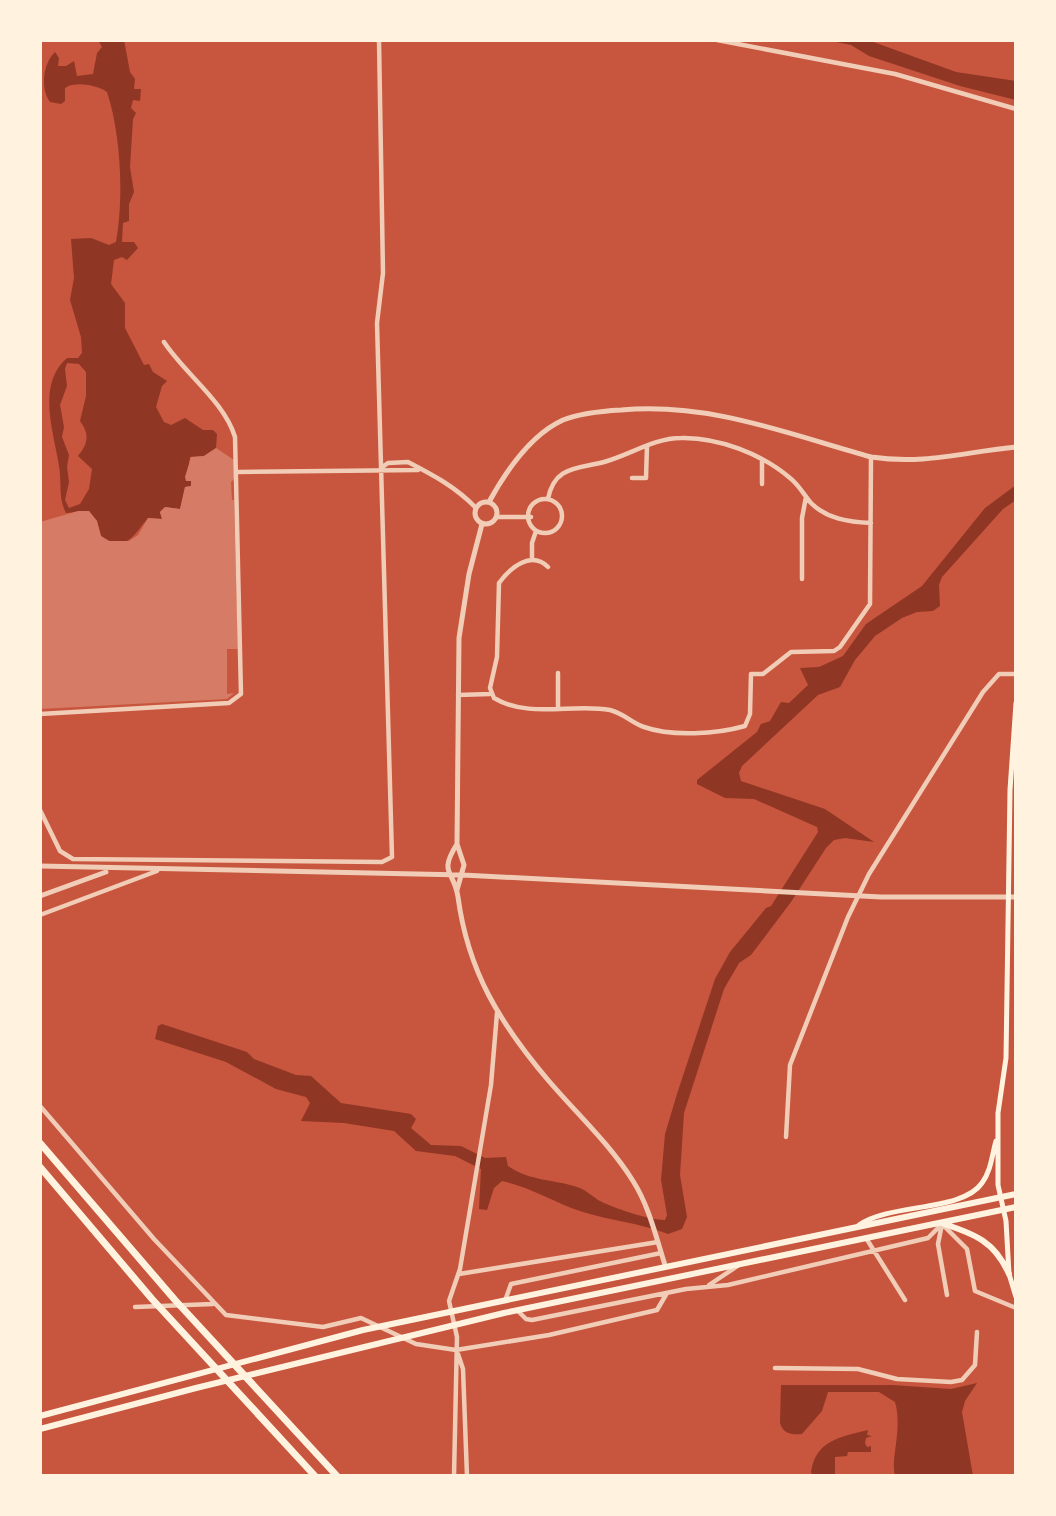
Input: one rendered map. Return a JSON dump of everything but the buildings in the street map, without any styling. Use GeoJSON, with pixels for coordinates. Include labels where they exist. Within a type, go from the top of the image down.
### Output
{"type":"FeatureCollection","features":[{"type":"Feature","properties":{"kind":"highway"},"geometry":{"type":"LineString","coordinates":[[40,1143],[175,1300],[337,1476]]}},
{"type":"Feature","properties":{"kind":"highway"},"geometry":{"type":"LineString","coordinates":[[40,1167],[152,1299],[315,1476]]}},
{"type":"Feature","properties":{"kind":"main road"},"geometry":{"type":"LineString","coordinates":[[1016,703],[1010,783],[1012,897],[1006,1058],[998,1132],[1000,1198],[1004,1210],[1009,1273],[1016,1297]]}},
{"type":"Feature","properties":{"kind":"main road"},"geometry":{"type":"LineString","coordinates":[[859,1225],[878,1215],[971,1194],[986,1177],[998,1132]]}},
{"type":"Feature","properties":{"kind":"main road"},"geometry":{"type":"LineString","coordinates":[[40,1416],[363,1330],[506,1298],[1016,1194]]}},
{"type":"Feature","properties":{"kind":"main road"},"geometry":{"type":"LineString","coordinates":[[40,1429],[210,1384],[517,1310],[1016,1207]]}},
{"type":"Feature","properties":{"kind":"main road"},"geometry":{"type":"LineString","coordinates":[[942,1223],[971,1232],[990,1243],[1009,1273]]}},
{"type":"Feature","properties":{"kind":"main road"},"geometry":{"type":"LineString","coordinates":[[828,1231],[831,1245]]}},
{"type":"Feature","properties":{"kind":"street"},"geometry":{"type":"LineString","coordinates":[[40,810],[60,851],[73,859],[388,861],[394,850],[377,323],[383,273],[379,40]]}},
{"type":"Feature","properties":{"kind":"street"},"geometry":{"type":"LineString","coordinates":[[717,40],[895,74],[1016,109]]}},
{"type":"Feature","properties":{"kind":"street"},"geometry":{"type":"LineString","coordinates":[[40,714],[229,703],[238,698],[242,679],[237,445],[230,423],[164,342]]}},
{"type":"Feature","properties":{"kind":"street"},"geometry":{"type":"LineString","coordinates":[[489,502],[512,466],[544,433],[562,421],[611,411],[667,408],[719,413],[871,457],[922,461],[1016,447]]}},
{"type":"Feature","properties":{"kind":"street"},"geometry":{"type":"LineString","coordinates":[[548,499],[553,481],[565,470],[609,460],[667,439],[692,438],[726,445],[761,460],[792,480],[813,504],[834,518],[871,523]]}},
{"type":"Feature","properties":{"kind":"street"},"geometry":{"type":"LineString","coordinates":[[632,478],[646,478],[647,446]]}},
{"type":"Feature","properties":{"kind":"street"},"geometry":{"type":"LineString","coordinates":[[458,695],[490,694],[502,703],[513,706],[612,710],[643,727],[660,731],[699,731],[745,726],[750,714],[751,674],[763,674],[791,652],[834,651],[840,648],[870,604],[871,457]]}},
{"type":"Feature","properties":{"kind":"street"},"geometry":{"type":"LineString","coordinates":[[761,460],[762,484]]}},
{"type":"Feature","properties":{"kind":"street"},"geometry":{"type":"LineString","coordinates":[[381,468],[388,463],[408,462],[418,470],[449,483],[476,508]]}},
{"type":"Feature","properties":{"kind":"street"},"geometry":{"type":"LineString","coordinates":[[400,463],[400,472]]}},
{"type":"Feature","properties":{"kind":"street"},"geometry":{"type":"LineString","coordinates":[[239,472],[381,468],[388,472],[418,470]]}},
{"type":"Feature","properties":{"kind":"street"},"geometry":{"type":"LineString","coordinates":[[802,579],[802,519],[806,496]]}},
{"type":"Feature","properties":{"kind":"street"},"geometry":{"type":"LineString","coordinates":[[531,560],[531,543],[536,531],[531,516],[534,503],[548,499],[559,506],[559,525],[551,533],[536,531]]}},
{"type":"Feature","properties":{"kind":"street"},"geometry":{"type":"LineString","coordinates":[[489,502],[496,507],[497,517],[492,523],[482,524],[475,515],[476,508],[489,502]]}},
{"type":"Feature","properties":{"kind":"street"},"geometry":{"type":"LineString","coordinates":[[497,517],[531,516]]}},
{"type":"Feature","properties":{"kind":"street"},"geometry":{"type":"LineString","coordinates":[[457,890],[464,865],[457,844],[461,614],[482,524]]}},
{"type":"Feature","properties":{"kind":"street"},"geometry":{"type":"LineString","coordinates":[[490,694],[497,657],[499,583],[515,566],[531,560],[544,562],[548,567]]}},
{"type":"Feature","properties":{"kind":"street"},"geometry":{"type":"LineString","coordinates":[[558,673],[558,709]]}},
{"type":"Feature","properties":{"kind":"street"},"geometry":{"type":"LineString","coordinates":[[786,1137],[790,1065],[857,896],[983,692],[999,674],[1016,674]]}},
{"type":"Feature","properties":{"kind":"street"},"geometry":{"type":"LineString","coordinates":[[457,844],[448,858],[447,875],[457,890],[462,923],[478,978],[497,1013],[548,1080],[601,1137],[634,1182],[665,1265]]}},
{"type":"Feature","properties":{"kind":"street"},"geometry":{"type":"LineString","coordinates":[[40,866],[157,871],[463,875],[772,893],[1012,897]]}},
{"type":"Feature","properties":{"kind":"street"},"geometry":{"type":"LineString","coordinates":[[40,896],[112,870]]}},
{"type":"Feature","properties":{"kind":"street"},"geometry":{"type":"LineString","coordinates":[[40,915],[157,871]]}},
{"type":"Feature","properties":{"kind":"street"},"geometry":{"type":"LineString","coordinates":[[454,1475],[456,1350],[449,1301],[458,1275],[472,1182],[491,1085],[497,1013]]}},
{"type":"Feature","properties":{"kind":"street"},"geometry":{"type":"LineString","coordinates":[[40,1106],[226,1315],[317,1327],[365,1319],[416,1344],[456,1350],[537,1337],[657,1310],[667,1293]]}},
{"type":"Feature","properties":{"kind":"street"},"geometry":{"type":"LineString","coordinates":[[517,1310],[532,1320],[667,1293],[739,1283],[928,1238],[942,1223]]}},
{"type":"Feature","properties":{"kind":"street"},"geometry":{"type":"LineString","coordinates":[[942,1223],[967,1249],[975,1291],[1016,1308]]}},
{"type":"Feature","properties":{"kind":"street"},"geometry":{"type":"LineString","coordinates":[[942,1223],[938,1244],[947,1295]]}},
{"type":"Feature","properties":{"kind":"street"},"geometry":{"type":"LineString","coordinates":[[866,1238],[905,1300]]}},
{"type":"Feature","properties":{"kind":"street"},"geometry":{"type":"LineString","coordinates":[[458,1275],[657,1241]]}},
{"type":"Feature","properties":{"kind":"street"},"geometry":{"type":"LineString","coordinates":[[506,1298],[511,1284],[661,1253]]}},
{"type":"Feature","properties":{"kind":"street"},"geometry":{"type":"LineString","coordinates":[[708,1286],[741,1264]]}},
{"type":"Feature","properties":{"kind":"street"},"geometry":{"type":"LineString","coordinates":[[135,1307],[214,1304]]}},
{"type":"Feature","properties":{"kind":"street"},"geometry":{"type":"LineString","coordinates":[[775,1368],[858,1369],[897,1380],[951,1382],[962,1380],[975,1365],[977,1332]]}},
{"type":"Feature","properties":{"kind":"street"},"geometry":{"type":"LineString","coordinates":[[456,1350],[464,1369],[467,1476]]}},
{"type":"Feature","properties":{"kind":"shaded area"},"geometry":{"type":"Polygon","coordinates":[[[98,40],[124,40],[130,72],[135,79],[134,89],[141,89],[140,101],[133,100],[131,108],[136,113],[133,119],[130,167],[134,192],[129,204],[129,221],[123,223],[122,242],[134,242],[138,248],[127,260],[122,257],[114,260],[111,284],[125,303],[125,328],[144,365],[149,364],[153,372],[167,381],[162,386],[156,407],[164,422],[171,425],[185,418],[203,430],[213,430],[217,434],[216,448],[204,456],[190,457],[187,481],[191,481],[191,486],[185,487],[180,509],[165,507],[160,512],[162,519],[148,518],[129,540],[117,543],[101,536],[97,521],[89,511],[66,513],[62,502],[50,409],[52,381],[58,369],[67,358],[78,358],[82,353],[81,337],[70,300],[74,278],[71,239],[91,238],[109,245],[116,242],[120,186],[118,146],[107,92],[92,86],[74,85],[65,88],[65,101],[61,104],[50,102],[45,90],[44,76],[55,52],[59,58],[58,66],[66,66],[74,61],[77,76],[93,74],[97,53],[102,47],[98,40]],[[67,363],[67,386],[60,405],[64,427],[62,437],[69,455],[69,482],[65,500],[69,508],[80,504],[89,489],[92,469],[78,456],[86,439],[80,421],[86,396],[86,372],[79,364],[67,363]]]}},
{"type":"Feature","properties":{"kind":"shaded area"},"geometry":{"type":"Polygon","coordinates":[[[826,40],[868,40],[956,72],[1016,81],[1016,100],[960,86],[869,56],[851,45],[826,40]]]}},
{"type":"Feature","properties":{"kind":"shaded area"},"geometry":{"type":"Polygon","coordinates":[[[1016,485],[1016,500],[1003,509],[942,577],[939,585],[940,606],[933,611],[917,612],[902,618],[875,636],[855,660],[840,687],[818,695],[742,766],[739,773],[741,781],[825,809],[874,842],[845,838],[834,840],[751,955],[739,963],[724,989],[684,1113],[680,1175],[687,1217],[682,1229],[668,1234],[594,1215],[502,1181],[494,1188],[487,1210],[479,1209],[481,1169],[455,1156],[416,1151],[394,1131],[344,1123],[301,1121],[310,1103],[306,1097],[276,1089],[226,1062],[155,1039],[158,1026],[162,1024],[247,1052],[254,1059],[296,1075],[311,1076],[341,1103],[411,1114],[416,1119],[411,1128],[431,1145],[461,1146],[485,1158],[506,1157],[508,1166],[526,1175],[571,1185],[613,1206],[641,1216],[665,1220],[667,1215],[661,1180],[665,1134],[715,979],[730,952],[766,908],[771,906],[818,832],[817,827],[754,799],[725,798],[697,784],[697,780],[757,732],[761,724],[770,721],[781,702],[789,703],[808,685],[800,668],[819,667],[843,656],[866,624],[922,586],[985,508],[1016,485]]]}},
{"type":"Feature","properties":{"kind":"shaded area"},"geometry":{"type":"Polygon","coordinates":[[[977,1383],[965,1401],[962,1412],[973,1476],[895,1476],[897,1412],[895,1402],[879,1392],[828,1392],[822,1411],[802,1434],[788,1433],[780,1423],[781,1385],[892,1385],[951,1389],[977,1383]]]}},
{"type":"Feature","properties":{"kind":"shaded area"},"geometry":{"type":"Polygon","coordinates":[[[868,1430],[867,1435],[872,1436],[866,1438],[865,1443],[867,1447],[871,1446],[871,1452],[848,1452],[847,1456],[835,1457],[835,1476],[813,1476],[811,1472],[814,1461],[824,1446],[839,1438],[868,1430]]]}}]}
